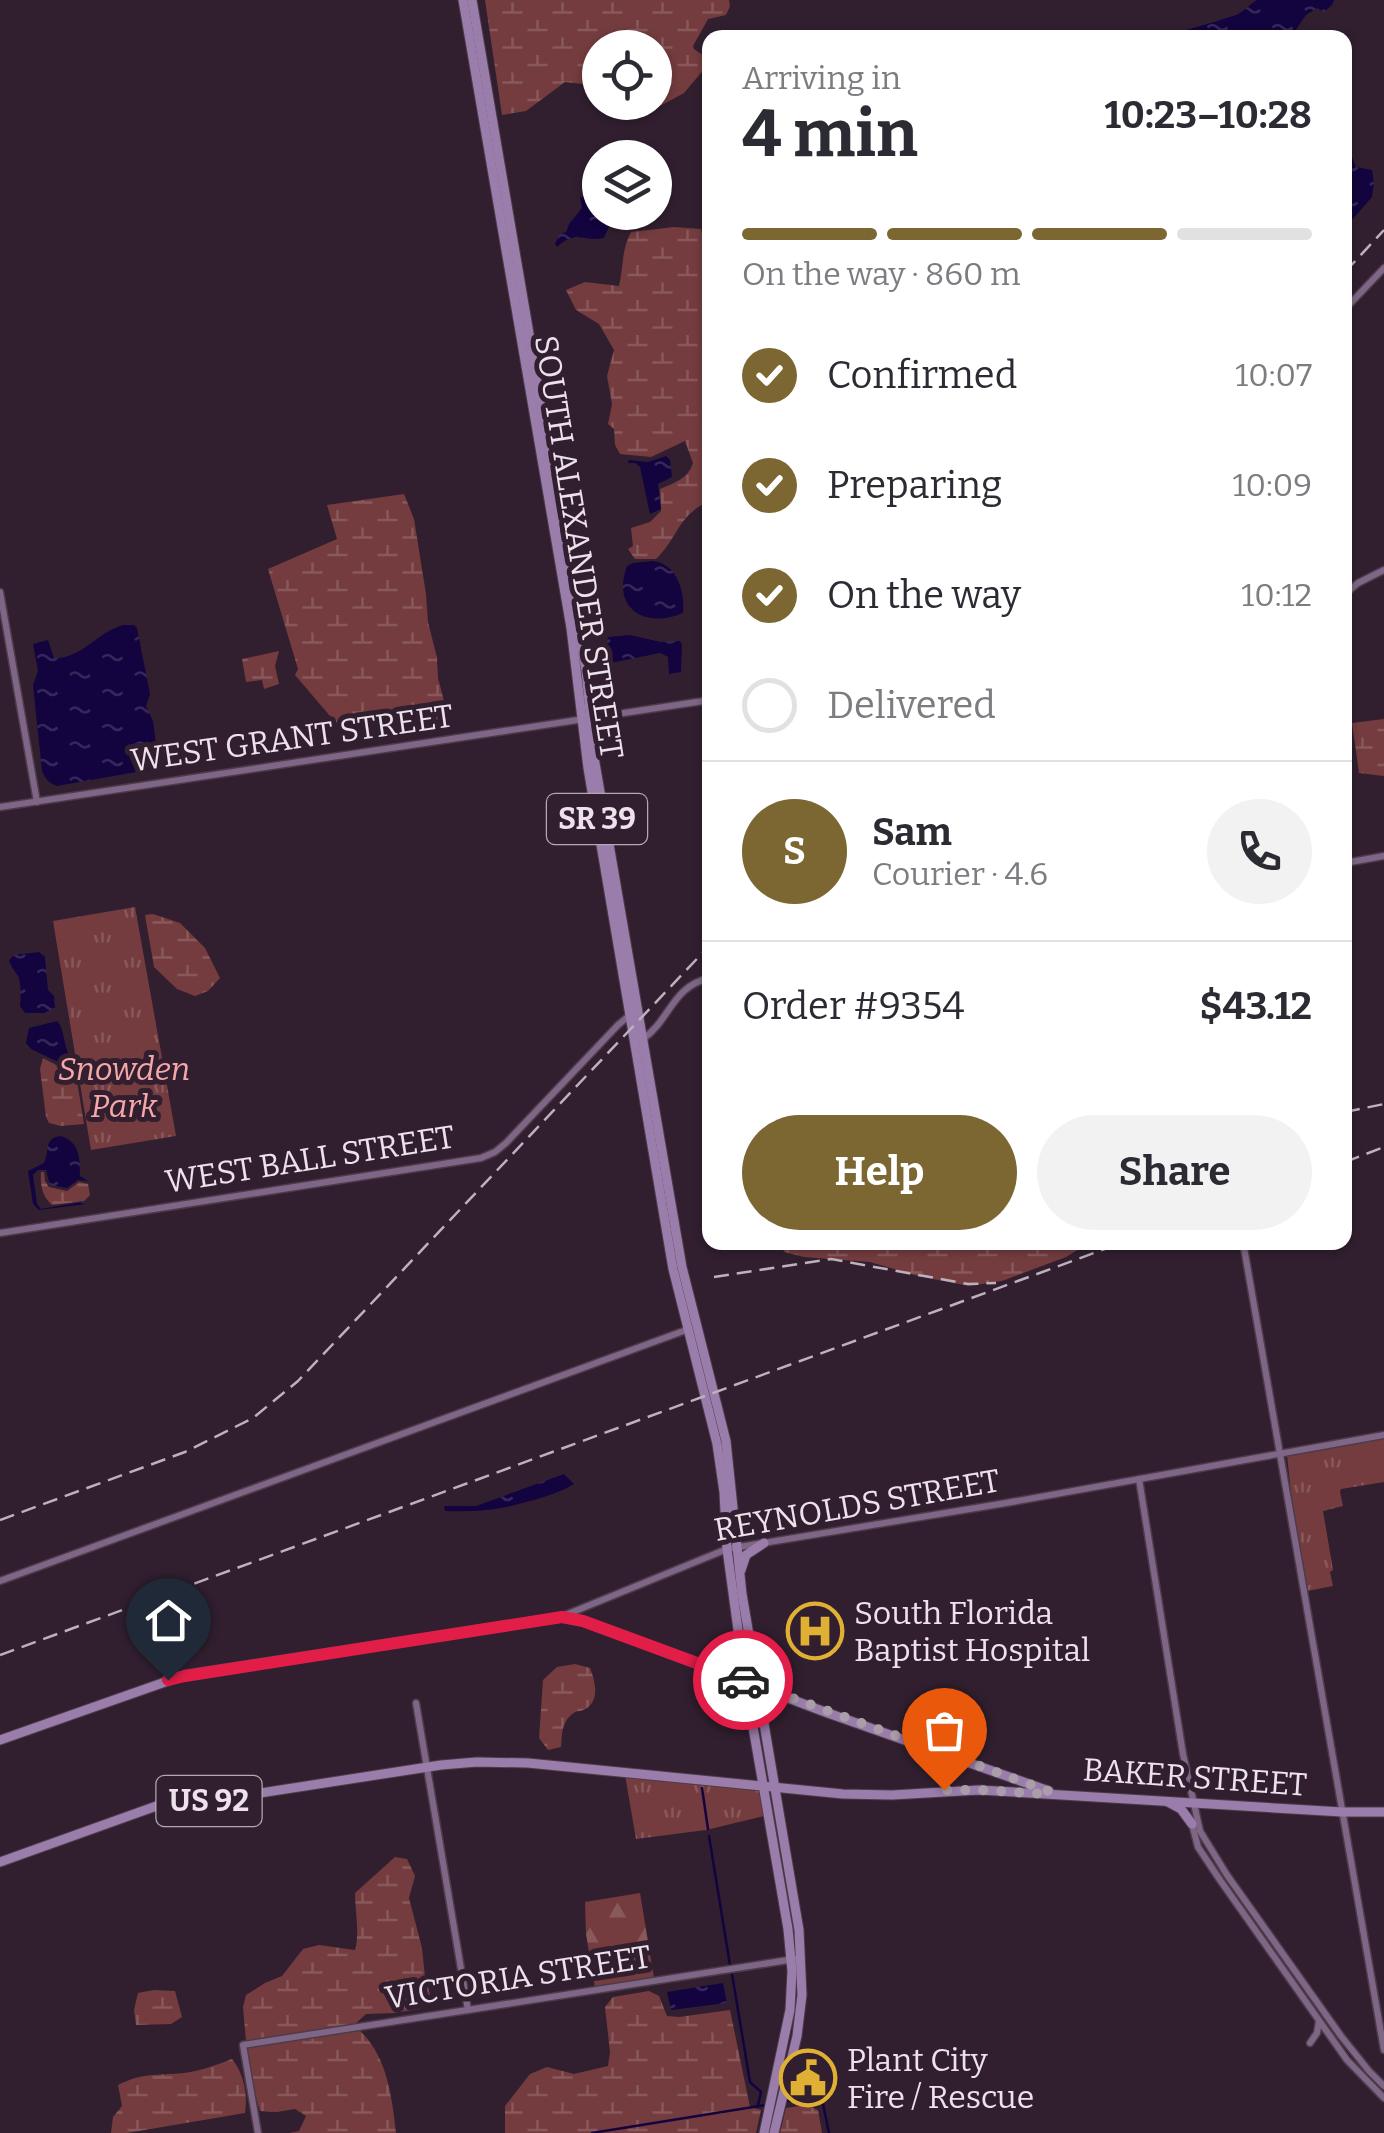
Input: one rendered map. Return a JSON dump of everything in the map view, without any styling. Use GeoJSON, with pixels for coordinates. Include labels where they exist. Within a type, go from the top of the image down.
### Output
{"type":"FeatureCollection","features":[{"type":"Feature","properties":{"kind":"main road","name":"SOUTH ALEXANDER STREET"},"geometry":{"type":"LineString","coordinates":[[463,0],[562,551]]}},
{"type":"Feature","properties":{"kind":"main road","name":"SOUTH ALEXANDER STREET"},"geometry":{"type":"LineString","coordinates":[[472,0],[618,920],[693,1328],[728,1455],[732,1549]]}},
{"type":"Feature","properties":{"kind":"main road","name":"SOUTH ALEXANDER STREET"},"geometry":{"type":"LineString","coordinates":[[618,920],[631,1014],[640,1040]]}},
{"type":"Feature","properties":{"kind":"main road"},"geometry":{"type":"LineString","coordinates":[[740,1578],[746,1555],[764,1543]]}},
{"type":"Feature","properties":{"kind":"main road","name":"SR 39"},"geometry":{"type":"LineString","coordinates":[[732,1549],[740,1578],[751,1682],[776,1787],[797,1919],[796,1959],[774,2133]]}},
{"type":"Feature","properties":{"kind":"main road","name":"SR 39"},"geometry":{"type":"LineString","coordinates":[[732,1549],[764,1786],[796,1959]]}},
{"type":"Feature","properties":{"kind":"main road"},"geometry":{"type":"LineString","coordinates":[[583,1621],[581,1616],[586,1609]]}},
{"type":"Feature","properties":{"kind":"main road","name":"US 92"},"geometry":{"type":"LineString","coordinates":[[562,1617],[583,1621],[1051,1792]]}},
{"type":"Feature","properties":{"kind":"main road","name":"REYNOLDS STREET"},"geometry":{"type":"LineString","coordinates":[[0,1740],[185,1676],[562,1617]]}},
{"type":"Feature","properties":{"kind":"main road","name":"US 92"},"geometry":{"type":"LineString","coordinates":[[162,1804],[477,1762],[528,1763],[764,1786]]}},
{"type":"Feature","properties":{"kind":"main road","name":"BAKER STREET"},"geometry":{"type":"LineString","coordinates":[[764,1786],[876,1795],[979,1790],[1051,1792],[1384,1812]]}},
{"type":"Feature","properties":{"kind":"main road"},"geometry":{"type":"LineString","coordinates":[[779,1810],[785,1799],[798,1790]]}},
{"type":"Feature","properties":{"kind":"main road","name":"US 92"},"geometry":{"type":"LineString","coordinates":[[0,1862],[183,1796],[186,1791]]}},
{"type":"Feature","properties":{"kind":"main road"},"geometry":{"type":"LineString","coordinates":[[1165,1801],[1181,1809],[1196,1828]]}},
{"type":"Feature","properties":{"kind":"main road","name":"SR 39"},"geometry":{"type":"LineString","coordinates":[[764,2133],[776,2103]]}},
{"type":"Feature","properties":{"kind":"street"},"geometry":{"type":"LineString","coordinates":[[1352,302],[1384,268]]}},
{"type":"Feature","properties":{"kind":"street"},"geometry":{"type":"LineString","coordinates":[[1352,589],[1384,570]]}},
{"type":"Feature","properties":{"kind":"street"},"geometry":{"type":"LineString","coordinates":[[0,592],[4,635],[38,802]]}},
{"type":"Feature","properties":{"kind":"street","name":"WEST GRANT STREET"},"geometry":{"type":"LineString","coordinates":[[0,807],[702,701]]}},
{"type":"Feature","properties":{"kind":"street"},"geometry":{"type":"LineString","coordinates":[[1352,862],[1384,856]]}},
{"type":"Feature","properties":{"kind":"street"},"geometry":{"type":"LineString","coordinates":[[640,1040],[651,1033],[685,988],[702,981]]}},
{"type":"Feature","properties":{"kind":"street","name":"WEST BALL STREET"},"geometry":{"type":"LineString","coordinates":[[0,1234],[481,1158],[506,1142],[631,1014]]}},
{"type":"Feature","properties":{"kind":"street"},"geometry":{"type":"LineString","coordinates":[[1244,1250],[1384,2050]]}},
{"type":"Feature","properties":{"kind":"street"},"geometry":{"type":"LineString","coordinates":[[0,1581],[693,1328]]}},
{"type":"Feature","properties":{"kind":"street","name":"REYNOLDS STREET"},"geometry":{"type":"LineString","coordinates":[[562,1617],[732,1549],[1384,1435]]}},
{"type":"Feature","properties":{"kind":"street"},"geometry":{"type":"LineString","coordinates":[[1139,1480],[1197,1843],[1318,2020],[1358,2073],[1384,2098]]}},
{"type":"Feature","properties":{"kind":"street"},"geometry":{"type":"LineString","coordinates":[[416,1703],[468,2010]]}},
{"type":"Feature","properties":{"kind":"street"},"geometry":{"type":"LineString","coordinates":[[1196,1828],[1341,2036],[1384,2086]]}},
{"type":"Feature","properties":{"kind":"street"},"geometry":{"type":"LineString","coordinates":[[1197,1843],[1212,1853]]}},
{"type":"Feature","properties":{"kind":"street","name":"VICTORIA STREET"},"geometry":{"type":"LineString","coordinates":[[258,2133],[242,2045],[796,1959]]}},
{"type":"Feature","properties":{"kind":"street"},"geometry":{"type":"LineString","coordinates":[[1310,2044],[1318,2033],[1318,2020]]}},
{"type":"Feature","properties":{"kind":"green space"},"geometry":{"type":"Polygon","coordinates":[[[485,0],[729,0],[726,15],[708,19],[693,46],[702,55],[702,72],[684,93],[672,100],[672,30],[582,30],[582,84],[565,82],[526,111],[502,115],[485,0]]]}},
{"type":"Feature","properties":{"kind":"green space"},"geometry":{"type":"Polygon","coordinates":[[[674,227],[701,229],[702,232],[702,505],[684,520],[656,559],[635,559],[628,549],[633,546],[631,528],[650,522],[661,511],[660,489],[684,477],[693,463],[685,441],[651,457],[620,454],[614,429],[608,424],[612,404],[607,376],[614,350],[599,324],[576,310],[566,290],[585,282],[619,286],[631,232],[674,227]]]}},
{"type":"Feature","properties":{"kind":"green space"},"geometry":{"type":"Polygon","coordinates":[[[404,494],[414,519],[428,622],[451,728],[394,740],[375,710],[348,727],[336,723],[295,675],[298,669],[268,569],[337,539],[327,505],[404,494]]]}},
{"type":"Feature","properties":{"kind":"green space"},"geometry":{"type":"Polygon","coordinates":[[[279,651],[275,666],[279,684],[264,689],[262,680],[246,682],[242,659],[279,651]]]}},
{"type":"Feature","properties":{"kind":"green space"},"geometry":{"type":"Polygon","coordinates":[[[1384,719],[1384,776],[1359,773],[1352,723],[1384,719]]]}},
{"type":"Feature","properties":{"kind":"green space","name":"Snowden Park"},"geometry":{"type":"Polygon","coordinates":[[[135,907],[176,1136],[91,1150],[53,921],[135,907]]]}},
{"type":"Feature","properties":{"kind":"green space"},"geometry":{"type":"Polygon","coordinates":[[[145,915],[180,923],[205,948],[220,978],[208,991],[195,996],[177,989],[154,967],[145,915]]]}},
{"type":"Feature","properties":{"kind":"green space"},"geometry":{"type":"Polygon","coordinates":[[[43,1058],[67,1071],[75,1069],[84,1124],[49,1123],[40,1069],[43,1058]]]}},
{"type":"Feature","properties":{"kind":"green space"},"geometry":{"type":"Polygon","coordinates":[[[41,1172],[49,1187],[67,1191],[79,1182],[88,1184],[90,1195],[84,1201],[52,1205],[42,1190],[41,1172]]]}},
{"type":"Feature","properties":{"kind":"green space"},"geometry":{"type":"Polygon","coordinates":[[[1077,1250],[1002,1281],[969,1286],[870,1262],[784,1252],[1077,1250]]]}},
{"type":"Feature","properties":{"kind":"green space"},"geometry":{"type":"Polygon","coordinates":[[[1384,1438],[1384,1482],[1341,1489],[1343,1506],[1323,1511],[1333,1586],[1307,1591],[1287,1455],[1384,1438]]]}},
{"type":"Feature","properties":{"kind":"green space"},"geometry":{"type":"Polygon","coordinates":[[[575,1664],[590,1668],[594,1700],[568,1719],[561,1747],[548,1750],[539,1738],[543,1680],[557,1667],[575,1664]]]}},
{"type":"Feature","properties":{"kind":"green space"},"geometry":{"type":"Polygon","coordinates":[[[625,1775],[762,1789],[768,1815],[706,1830],[636,1839],[625,1775]]]}},
{"type":"Feature","properties":{"kind":"green space"},"geometry":{"type":"Polygon","coordinates":[[[395,1857],[407,1859],[415,1876],[409,1898],[431,1998],[419,2009],[366,2014],[354,2025],[246,2041],[246,1995],[282,1976],[303,1949],[319,1945],[355,1950],[355,1893],[395,1857]]]}},
{"type":"Feature","properties":{"kind":"green space"},"geometry":{"type":"Polygon","coordinates":[[[640,1893],[654,1978],[595,1988],[585,1902],[640,1893]]]}},
{"type":"Feature","properties":{"kind":"green space"},"geometry":{"type":"Polygon","coordinates":[[[175,1991],[182,2017],[171,2024],[136,2025],[138,1993],[175,1991]]]}},
{"type":"Feature","properties":{"kind":"green space"},"geometry":{"type":"Polygon","coordinates":[[[649,1991],[659,1996],[667,2016],[730,2010],[750,2107],[761,2110],[756,2133],[505,2133],[505,2106],[530,2074],[547,2067],[574,2074],[608,2066],[605,2007],[613,1997],[649,1991]]]}},
{"type":"Feature","properties":{"kind":"green space"},"geometry":{"type":"Polygon","coordinates":[[[359,2030],[382,2064],[396,2133],[289,2133],[299,2131],[306,2116],[295,2109],[260,2111],[247,2047],[359,2030]]]}},
{"type":"Feature","properties":{"kind":"green space"},"geometry":{"type":"Polygon","coordinates":[[[232,2059],[244,2085],[245,2113],[111,2133],[113,2117],[122,2106],[118,2085],[143,2076],[196,2071],[232,2059]]]}},
{"type":"Feature","properties":{"kind":"green space"},"geometry":{"type":"Polygon","coordinates":[[[806,2105],[818,2110],[822,2133],[780,2133],[786,2108],[806,2105]]]}},
{"type":"Feature","properties":{"kind":"water"},"geometry":{"type":"Polygon","coordinates":[[[1257,0],[1334,0],[1324,12],[1317,8],[1306,15],[1296,30],[1186,30],[1236,15],[1257,0]]]}},
{"type":"Feature","properties":{"kind":"water"},"geometry":{"type":"Polygon","coordinates":[[[1352,157],[1356,167],[1372,170],[1372,197],[1352,220],[1352,157]]]}},
{"type":"Feature","properties":{"kind":"water"},"geometry":{"type":"Polygon","coordinates":[[[582,208],[582,230],[608,230],[604,238],[574,237],[557,247],[559,235],[566,232],[582,208]]]}},
{"type":"Feature","properties":{"kind":"water"},"geometry":{"type":"Polygon","coordinates":[[[666,456],[672,477],[658,484],[661,509],[650,514],[640,467],[628,463],[666,456]]]}},
{"type":"Feature","properties":{"kind":"water"},"geometry":{"type":"Polygon","coordinates":[[[653,561],[674,573],[683,596],[683,613],[656,618],[635,612],[628,604],[623,581],[627,566],[653,561]]]}},
{"type":"Feature","properties":{"kind":"water"},"geometry":{"type":"Polygon","coordinates":[[[123,625],[137,628],[150,694],[146,706],[153,721],[159,768],[54,785],[42,771],[33,685],[38,671],[33,644],[48,640],[54,658],[64,657],[123,625]]]}},
{"type":"Feature","properties":{"kind":"water"},"geometry":{"type":"Polygon","coordinates":[[[630,635],[661,642],[680,641],[681,672],[669,674],[668,657],[660,653],[603,662],[608,637],[630,635]]]}},
{"type":"Feature","properties":{"kind":"water"},"geometry":{"type":"Polygon","coordinates":[[[39,952],[45,957],[48,990],[54,996],[55,1008],[44,1013],[25,1013],[20,1006],[19,978],[9,960],[14,955],[39,952]]]}},
{"type":"Feature","properties":{"kind":"water"},"geometry":{"type":"Polygon","coordinates":[[[57,1021],[73,1069],[26,1043],[29,1028],[57,1021]]]}},
{"type":"Feature","properties":{"kind":"water"},"geometry":{"type":"Polygon","coordinates":[[[60,1136],[75,1146],[80,1176],[88,1181],[78,1180],[67,1188],[50,1185],[46,1170],[38,1170],[33,1175],[37,1204],[41,1209],[86,1204],[39,1210],[33,1204],[28,1171],[44,1163],[49,1143],[60,1136]]]}},
{"type":"Feature","properties":{"kind":"water"},"geometry":{"type":"Polygon","coordinates":[[[564,1474],[574,1484],[544,1497],[495,1509],[445,1511],[444,1506],[476,1506],[564,1474]]]}},
{"type":"Feature","properties":{"kind":"water"},"geometry":{"type":"Polygon","coordinates":[[[723,1983],[727,2003],[671,2010],[667,1992],[723,1983]]]}},
{"type":"Feature","properties":{"kind":"waterway"},"geometry":{"type":"LineString","coordinates":[[702,1788],[708,1829]]}},
{"type":"Feature","properties":{"kind":"waterway"},"geometry":{"type":"LineString","coordinates":[[709,1836],[730,1965]]}},
{"type":"Feature","properties":{"kind":"waterway"},"geometry":{"type":"LineString","coordinates":[[732,1974],[750,2082],[761,2092],[758,2105]]}},
{"type":"Feature","properties":{"kind":"waterway"},"geometry":{"type":"LineString","coordinates":[[784,2101],[822,2099],[829,2133]]}},
{"type":"Feature","properties":{"kind":"waterway"},"geometry":{"type":"LineString","coordinates":[[592,2133],[766,2105]]}},
{"type":"Feature","properties":{"kind":"railway"},"geometry":{"type":"LineString","coordinates":[[1352,264],[1384,230]]}},
{"type":"Feature","properties":{"kind":"railway"},"geometry":{"type":"LineString","coordinates":[[0,1520],[185,1452],[253,1418],[298,1381],[702,953]]}},
{"type":"Feature","properties":{"kind":"railway"},"geometry":{"type":"LineString","coordinates":[[1352,1111],[1384,1104]]}},
{"type":"Feature","properties":{"kind":"railway"},"geometry":{"type":"LineString","coordinates":[[1352,1159],[1384,1147]]}},
{"type":"Feature","properties":{"kind":"railway"},"geometry":{"type":"LineString","coordinates":[[0,1655],[1102,1250]]}},
{"type":"Feature","properties":{"kind":"railway"},"geometry":{"type":"LineString","coordinates":[[714,1277],[831,1259],[968,1284],[996,1283]]}},
{"type":"Feature","properties":{"kind":"way so far"},"geometry":{"type":"LineString","coordinates":[[743,1680],[1051,1792],[944,1790]]}},
{"type":"Feature","properties":{"kind":"place","name":"South Florida Baptist Hospital"},"geometry":{"type":"Point","coordinates":[815,1631]}},
{"type":"Feature","properties":{"kind":"place","name":"Plant City Fire / Rescue"},"geometry":{"type":"Point","coordinates":[808,2078]}},
{"type":"Feature","properties":{"kind":"route"},"geometry":{"type":"LineString","coordinates":[[168,1680],[562,1617],[583,1621],[743,1680]]}}]}
